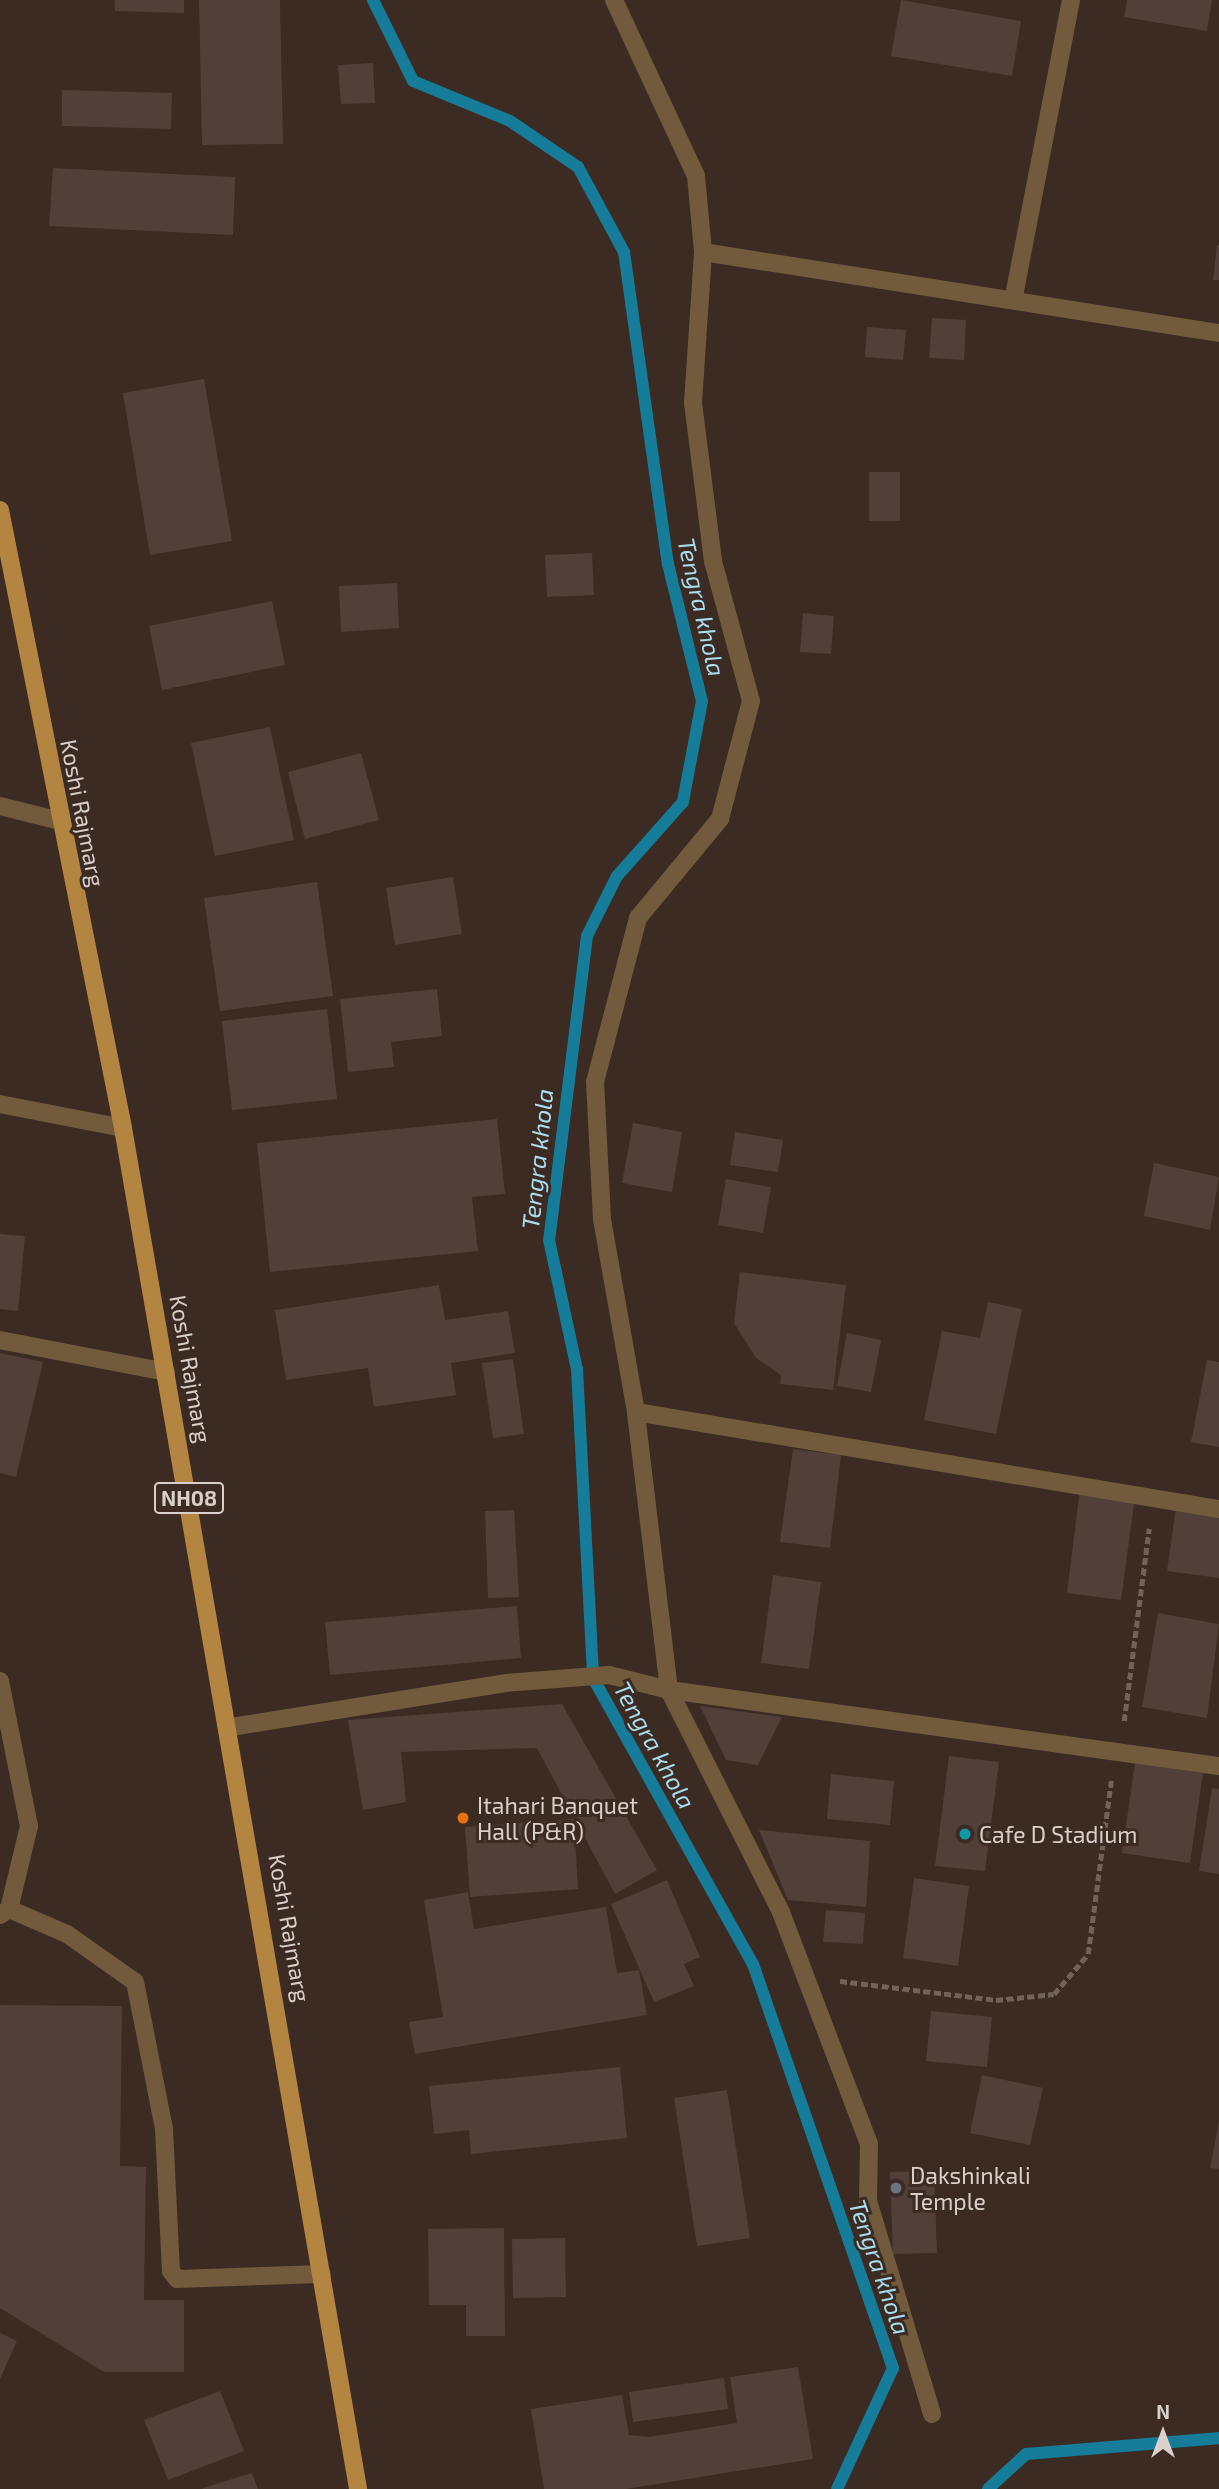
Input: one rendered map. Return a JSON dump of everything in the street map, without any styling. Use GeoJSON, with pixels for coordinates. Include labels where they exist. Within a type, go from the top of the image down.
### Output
{"type":"FeatureCollection","features":[{"type":"Feature","properties":{"kind":"main road","name":"Koshi Rajmarg"},"geometry":{"type":"LineString","coordinates":[[0,510],[123,1128],[231,1727],[358,2489]]}},
{"type":"Feature","properties":{"kind":"street"},"geometry":{"type":"LineString","coordinates":[[614,0],[696,176],[702,252],[693,403],[713,561],[751,701],[720,819],[638,918],[595,1082],[602,1219],[636,1412],[669,1690],[781,1912],[869,2144],[868,2201],[932,2414]]}},
{"type":"Feature","properties":{"kind":"street"},"geometry":{"type":"LineString","coordinates":[[1014,296],[1072,0]]}},
{"type":"Feature","properties":{"kind":"street"},"geometry":{"type":"LineString","coordinates":[[702,252],[1014,296],[1219,333]]}},
{"type":"Feature","properties":{"kind":"street"},"geometry":{"type":"LineString","coordinates":[[0,806],[60,821]]}},
{"type":"Feature","properties":{"kind":"street"},"geometry":{"type":"LineString","coordinates":[[0,1104],[123,1128]]}},
{"type":"Feature","properties":{"kind":"street"},"geometry":{"type":"LineString","coordinates":[[0,1340],[166,1372]]}},
{"type":"Feature","properties":{"kind":"street"},"geometry":{"type":"LineString","coordinates":[[636,1412],[1219,1509]]}},
{"type":"Feature","properties":{"kind":"street"},"geometry":{"type":"LineString","coordinates":[[231,1727],[558,1679],[609,1675],[669,1690],[1219,1766]]}},
{"type":"Feature","properties":{"kind":"street"},"geometry":{"type":"LineString","coordinates":[[0,1681],[29,1826],[4,1912],[67,1934],[135,1982],[164,2129],[171,2271],[177,2279],[322,2274]]}},
{"type":"Feature","properties":{"kind":"path"},"geometry":{"type":"LineString","coordinates":[[805,1974],[939,1996],[1054,1994],[1088,1954],[1117,1752],[1135,1672],[1153,1498]]}},
{"type":"Feature","properties":{"kind":"building"},"geometry":{"type":"Polygon","coordinates":[[[115,0],[184,0],[184,13],[115,11],[115,0]]]}},
{"type":"Feature","properties":{"kind":"building"},"geometry":{"type":"Polygon","coordinates":[[[199,0],[280,0],[283,144],[202,145],[199,0]]]}},
{"type":"Feature","properties":{"kind":"building"},"geometry":{"type":"Polygon","coordinates":[[[901,0],[1021,21],[1012,76],[891,56],[901,0]]]}},
{"type":"Feature","properties":{"kind":"building"},"geometry":{"type":"Polygon","coordinates":[[[1127,0],[1212,0],[1207,31],[1124,17],[1127,0]]]}},
{"type":"Feature","properties":{"kind":"building"},"geometry":{"type":"Polygon","coordinates":[[[373,63],[375,103],[341,104],[338,65],[373,63]]]}},
{"type":"Feature","properties":{"kind":"building"},"geometry":{"type":"Polygon","coordinates":[[[62,90],[172,93],[171,129],[62,126],[62,90]]]}},
{"type":"Feature","properties":{"kind":"building"},"geometry":{"type":"Polygon","coordinates":[[[53,168],[235,177],[233,235],[49,226],[53,168]]]}},
{"type":"Feature","properties":{"kind":"building"},"geometry":{"type":"Polygon","coordinates":[[[1217,245],[1219,280],[1213,280],[1217,245]]]}},
{"type":"Feature","properties":{"kind":"building"},"geometry":{"type":"Polygon","coordinates":[[[932,318],[966,320],[964,360],[929,358],[932,318]]]}},
{"type":"Feature","properties":{"kind":"building"},"geometry":{"type":"Polygon","coordinates":[[[867,327],[906,330],[903,360],[865,357],[867,327]]]}},
{"type":"Feature","properties":{"kind":"building"},"geometry":{"type":"Polygon","coordinates":[[[204,379],[232,541],[150,555],[123,393],[204,379]]]}},
{"type":"Feature","properties":{"kind":"building"},"geometry":{"type":"Polygon","coordinates":[[[869,472],[900,472],[900,521],[869,521],[869,472]]]}},
{"type":"Feature","properties":{"kind":"building"},"geometry":{"type":"Polygon","coordinates":[[[592,553],[594,595],[547,597],[545,555],[592,553]]]}},
{"type":"Feature","properties":{"kind":"building"},"geometry":{"type":"Polygon","coordinates":[[[397,583],[399,628],[341,632],[339,586],[397,583]]]}},
{"type":"Feature","properties":{"kind":"building"},"geometry":{"type":"Polygon","coordinates":[[[272,601],[285,665],[162,690],[149,626],[272,601]]]}},
{"type":"Feature","properties":{"kind":"building"},"geometry":{"type":"Polygon","coordinates":[[[803,613],[834,616],[831,654],[800,652],[803,613]]]}},
{"type":"Feature","properties":{"kind":"building"},"geometry":{"type":"Polygon","coordinates":[[[270,727],[294,840],[215,856],[191,743],[270,727]]]}},
{"type":"Feature","properties":{"kind":"building"},"geometry":{"type":"Polygon","coordinates":[[[361,753],[379,820],[305,839],[288,772],[361,753]]]}},
{"type":"Feature","properties":{"kind":"building"},"geometry":{"type":"Polygon","coordinates":[[[453,877],[462,934],[395,945],[386,888],[453,877]]]}},
{"type":"Feature","properties":{"kind":"building"},"geometry":{"type":"Polygon","coordinates":[[[317,882],[333,996],[220,1011],[204,898],[317,882]]]}},
{"type":"Feature","properties":{"kind":"building"},"geometry":{"type":"Polygon","coordinates":[[[437,989],[442,1036],[391,1042],[394,1067],[348,1072],[340,999],[437,989]]]}},
{"type":"Feature","properties":{"kind":"building"},"geometry":{"type":"Polygon","coordinates":[[[327,1009],[337,1099],[232,1110],[222,1021],[327,1009]]]}},
{"type":"Feature","properties":{"kind":"building"},"geometry":{"type":"Polygon","coordinates":[[[497,1119],[505,1194],[472,1197],[478,1251],[270,1272],[257,1143],[497,1119]]]}},
{"type":"Feature","properties":{"kind":"building"},"geometry":{"type":"Polygon","coordinates":[[[633,1123],[682,1132],[672,1192],[622,1183],[633,1123]]]}},
{"type":"Feature","properties":{"kind":"building"},"geometry":{"type":"Polygon","coordinates":[[[735,1132],[783,1140],[778,1172],[730,1165],[735,1132]]]}},
{"type":"Feature","properties":{"kind":"building"},"geometry":{"type":"Polygon","coordinates":[[[1154,1163],[1219,1177],[1210,1230],[1144,1216],[1154,1163]]]}},
{"type":"Feature","properties":{"kind":"building"},"geometry":{"type":"Polygon","coordinates":[[[726,1179],[771,1187],[763,1233],[718,1225],[726,1179]]]}},
{"type":"Feature","properties":{"kind":"building"},"geometry":{"type":"Polygon","coordinates":[[[0,1234],[25,1236],[18,1311],[0,1309],[0,1234]]]}},
{"type":"Feature","properties":{"kind":"building"},"geometry":{"type":"Polygon","coordinates":[[[740,1272],[846,1285],[833,1390],[780,1384],[781,1375],[756,1358],[734,1323],[740,1272]]]}},
{"type":"Feature","properties":{"kind":"building"},"geometry":{"type":"Polygon","coordinates":[[[439,1285],[445,1320],[508,1311],[515,1353],[451,1363],[456,1395],[374,1407],[368,1368],[286,1380],[275,1310],[439,1285]]]}},
{"type":"Feature","properties":{"kind":"building"},"geometry":{"type":"Polygon","coordinates":[[[988,1302],[1022,1309],[996,1434],[924,1420],[942,1331],[980,1338],[988,1302]]]}},
{"type":"Feature","properties":{"kind":"building"},"geometry":{"type":"Polygon","coordinates":[[[847,1333],[881,1340],[871,1392],[837,1386],[847,1333]]]}},
{"type":"Feature","properties":{"kind":"building"},"geometry":{"type":"Polygon","coordinates":[[[0,1353],[43,1362],[16,1477],[0,1473],[0,1353]]]}},
{"type":"Feature","properties":{"kind":"building"},"geometry":{"type":"Polygon","coordinates":[[[513,1359],[524,1434],[493,1438],[482,1363],[513,1359]]]}},
{"type":"Feature","properties":{"kind":"building"},"geometry":{"type":"Polygon","coordinates":[[[1207,1360],[1219,1362],[1219,1447],[1191,1442],[1207,1360]]]}},
{"type":"Feature","properties":{"kind":"building"},"geometry":{"type":"Polygon","coordinates":[[[793,1449],[841,1455],[830,1548],[780,1542],[793,1449]]]}},
{"type":"Feature","properties":{"kind":"building"},"geometry":{"type":"Polygon","coordinates":[[[1080,1489],[1135,1497],[1121,1600],[1067,1593],[1080,1489]]]}},
{"type":"Feature","properties":{"kind":"building"},"geometry":{"type":"Polygon","coordinates":[[[1176,1507],[1219,1513],[1219,1578],[1167,1571],[1176,1507]]]}},
{"type":"Feature","properties":{"kind":"building"},"geometry":{"type":"Polygon","coordinates":[[[514,1510],[519,1597],[488,1598],[485,1511],[514,1510]]]}},
{"type":"Feature","properties":{"kind":"building"},"geometry":{"type":"Polygon","coordinates":[[[773,1575],[821,1582],[809,1669],[761,1663],[773,1575]]]}},
{"type":"Feature","properties":{"kind":"building"},"geometry":{"type":"Polygon","coordinates":[[[517,1606],[521,1658],[330,1675],[325,1622],[517,1606]]]}},
{"type":"Feature","properties":{"kind":"building"},"geometry":{"type":"Polygon","coordinates":[[[1158,1613],[1219,1624],[1207,1718],[1142,1707],[1158,1613]]]}},
{"type":"Feature","properties":{"kind":"building"},"geometry":{"type":"Polygon","coordinates":[[[562,1704],[657,1870],[615,1894],[537,1748],[401,1752],[406,1802],[363,1810],[348,1720],[562,1704]]]}},
{"type":"Feature","properties":{"kind":"building"},"geometry":{"type":"Polygon","coordinates":[[[700,1706],[782,1717],[758,1765],[726,1760],[700,1706]]]}},
{"type":"Feature","properties":{"kind":"building","name":"Cafe D Stadium"},"geometry":{"type":"Polygon","coordinates":[[[949,1756],[999,1762],[985,1871],[935,1866],[949,1756]]]}},
{"type":"Feature","properties":{"kind":"building"},"geometry":{"type":"Polygon","coordinates":[[[1135,1763],[1203,1773],[1190,1863],[1122,1853],[1135,1763]]]}},
{"type":"Feature","properties":{"kind":"building"},"geometry":{"type":"Polygon","coordinates":[[[831,1774],[894,1781],[890,1825],[827,1819],[831,1774]]]}},
{"type":"Feature","properties":{"kind":"building"},"geometry":{"type":"Polygon","coordinates":[[[1212,1788],[1219,1789],[1219,1874],[1199,1871],[1212,1788]]]}},
{"type":"Feature","properties":{"kind":"building"},"geometry":{"type":"Polygon","coordinates":[[[574,1819],[578,1889],[470,1897],[465,1827],[574,1819]]]}},
{"type":"Feature","properties":{"kind":"building"},"geometry":{"type":"Polygon","coordinates":[[[759,1830],[870,1841],[866,1907],[788,1900],[759,1830]]]}},
{"type":"Feature","properties":{"kind":"building"},"geometry":{"type":"Polygon","coordinates":[[[914,1878],[969,1886],[958,1966],[903,1958],[914,1878]]]}},
{"type":"Feature","properties":{"kind":"building"},"geometry":{"type":"Polygon","coordinates":[[[667,1880],[700,1957],[684,1964],[694,1986],[654,2002],[611,1904],[667,1880]]]}},
{"type":"Feature","properties":{"kind":"building"},"geometry":{"type":"Polygon","coordinates":[[[468,1892],[474,1929],[606,1907],[617,1973],[639,1970],[647,2015],[415,2054],[409,2022],[443,2017],[424,1900],[468,1892]]]}},
{"type":"Feature","properties":{"kind":"building"},"geometry":{"type":"Polygon","coordinates":[[[826,1910],[865,1913],[863,1944],[823,1942],[826,1910]]]}},
{"type":"Feature","properties":{"kind":"building"},"geometry":{"type":"Polygon","coordinates":[[[0,2005],[122,2006],[120,2166],[146,2167],[144,2300],[184,2300],[184,2372],[104,2372],[0,2308],[0,2005]]]}},
{"type":"Feature","properties":{"kind":"building"},"geometry":{"type":"Polygon","coordinates":[[[931,2011],[992,2017],[987,2067],[926,2061],[931,2011]]]}},
{"type":"Feature","properties":{"kind":"building"},"geometry":{"type":"Polygon","coordinates":[[[620,2067],[627,2138],[471,2154],[469,2130],[434,2134],[429,2086],[620,2067]]]}},
{"type":"Feature","properties":{"kind":"building"},"geometry":{"type":"Polygon","coordinates":[[[982,2075],[1043,2088],[1030,2145],[970,2133],[982,2075]]]}},
{"type":"Feature","properties":{"kind":"building"},"geometry":{"type":"Polygon","coordinates":[[[727,2090],[750,2238],[697,2246],[674,2098],[727,2090]]]}},
{"type":"Feature","properties":{"kind":"building"},"geometry":{"type":"Polygon","coordinates":[[[1219,2121],[1219,2169],[1210,2168],[1219,2121]]]}},
{"type":"Feature","properties":{"kind":"building"},"geometry":{"type":"Polygon","coordinates":[[[934,2171],[937,2253],[893,2254],[890,2172],[934,2171]]]}},
{"type":"Feature","properties":{"kind":"building"},"geometry":{"type":"Polygon","coordinates":[[[504,2228],[505,2336],[466,2336],[466,2305],[429,2305],[428,2229],[504,2228]]]}},
{"type":"Feature","properties":{"kind":"building"},"geometry":{"type":"Polygon","coordinates":[[[565,2238],[566,2297],[513,2298],[512,2239],[565,2238]]]}},
{"type":"Feature","properties":{"kind":"building"},"geometry":{"type":"Polygon","coordinates":[[[0,2333],[17,2341],[0,2379],[0,2333]]]}},
{"type":"Feature","properties":{"kind":"building"},"geometry":{"type":"Polygon","coordinates":[[[798,2367],[813,2459],[626,2489],[544,2489],[531,2409],[622,2395],[629,2435],[649,2437],[737,2423],[730,2377],[798,2367]]]}},
{"type":"Feature","properties":{"kind":"building"},"geometry":{"type":"Polygon","coordinates":[[[724,2378],[728,2409],[633,2422],[629,2392],[724,2378]]]}},
{"type":"Feature","properties":{"kind":"building"},"geometry":{"type":"Polygon","coordinates":[[[220,2391],[244,2451],[168,2480],[144,2420],[220,2391]]]}},
{"type":"Feature","properties":{"kind":"building"},"geometry":{"type":"Polygon","coordinates":[[[252,2473],[258,2489],[203,2489],[203,2488],[252,2473]]]}},
{"type":"Feature","properties":{"kind":"waterway","name":"Tengra khola"},"geometry":{"type":"LineString","coordinates":[[373,0],[413,81],[510,121],[578,167],[624,252],[668,564],[702,701],[683,802],[617,876],[587,936],[549,1240],[577,1369],[593,1678],[753,1964],[893,2368],[837,2489]]}},
{"type":"Feature","properties":{"kind":"waterway"},"geometry":{"type":"LineString","coordinates":[[988,2489],[1026,2454],[1219,2438]]}},
{"type":"Feature","properties":{"kind":"place","name":"Itahari Banquet Hall (P&R)"},"geometry":{"type":"Point","coordinates":[463,1818]}},
{"type":"Feature","properties":{"kind":"place","name":"Cafe D Stadium"},"geometry":{"type":"Point","coordinates":[965,1834]}},
{"type":"Feature","properties":{"kind":"place","name":"Dakshinkali Temple"},"geometry":{"type":"Point","coordinates":[896,2188]}}]}
